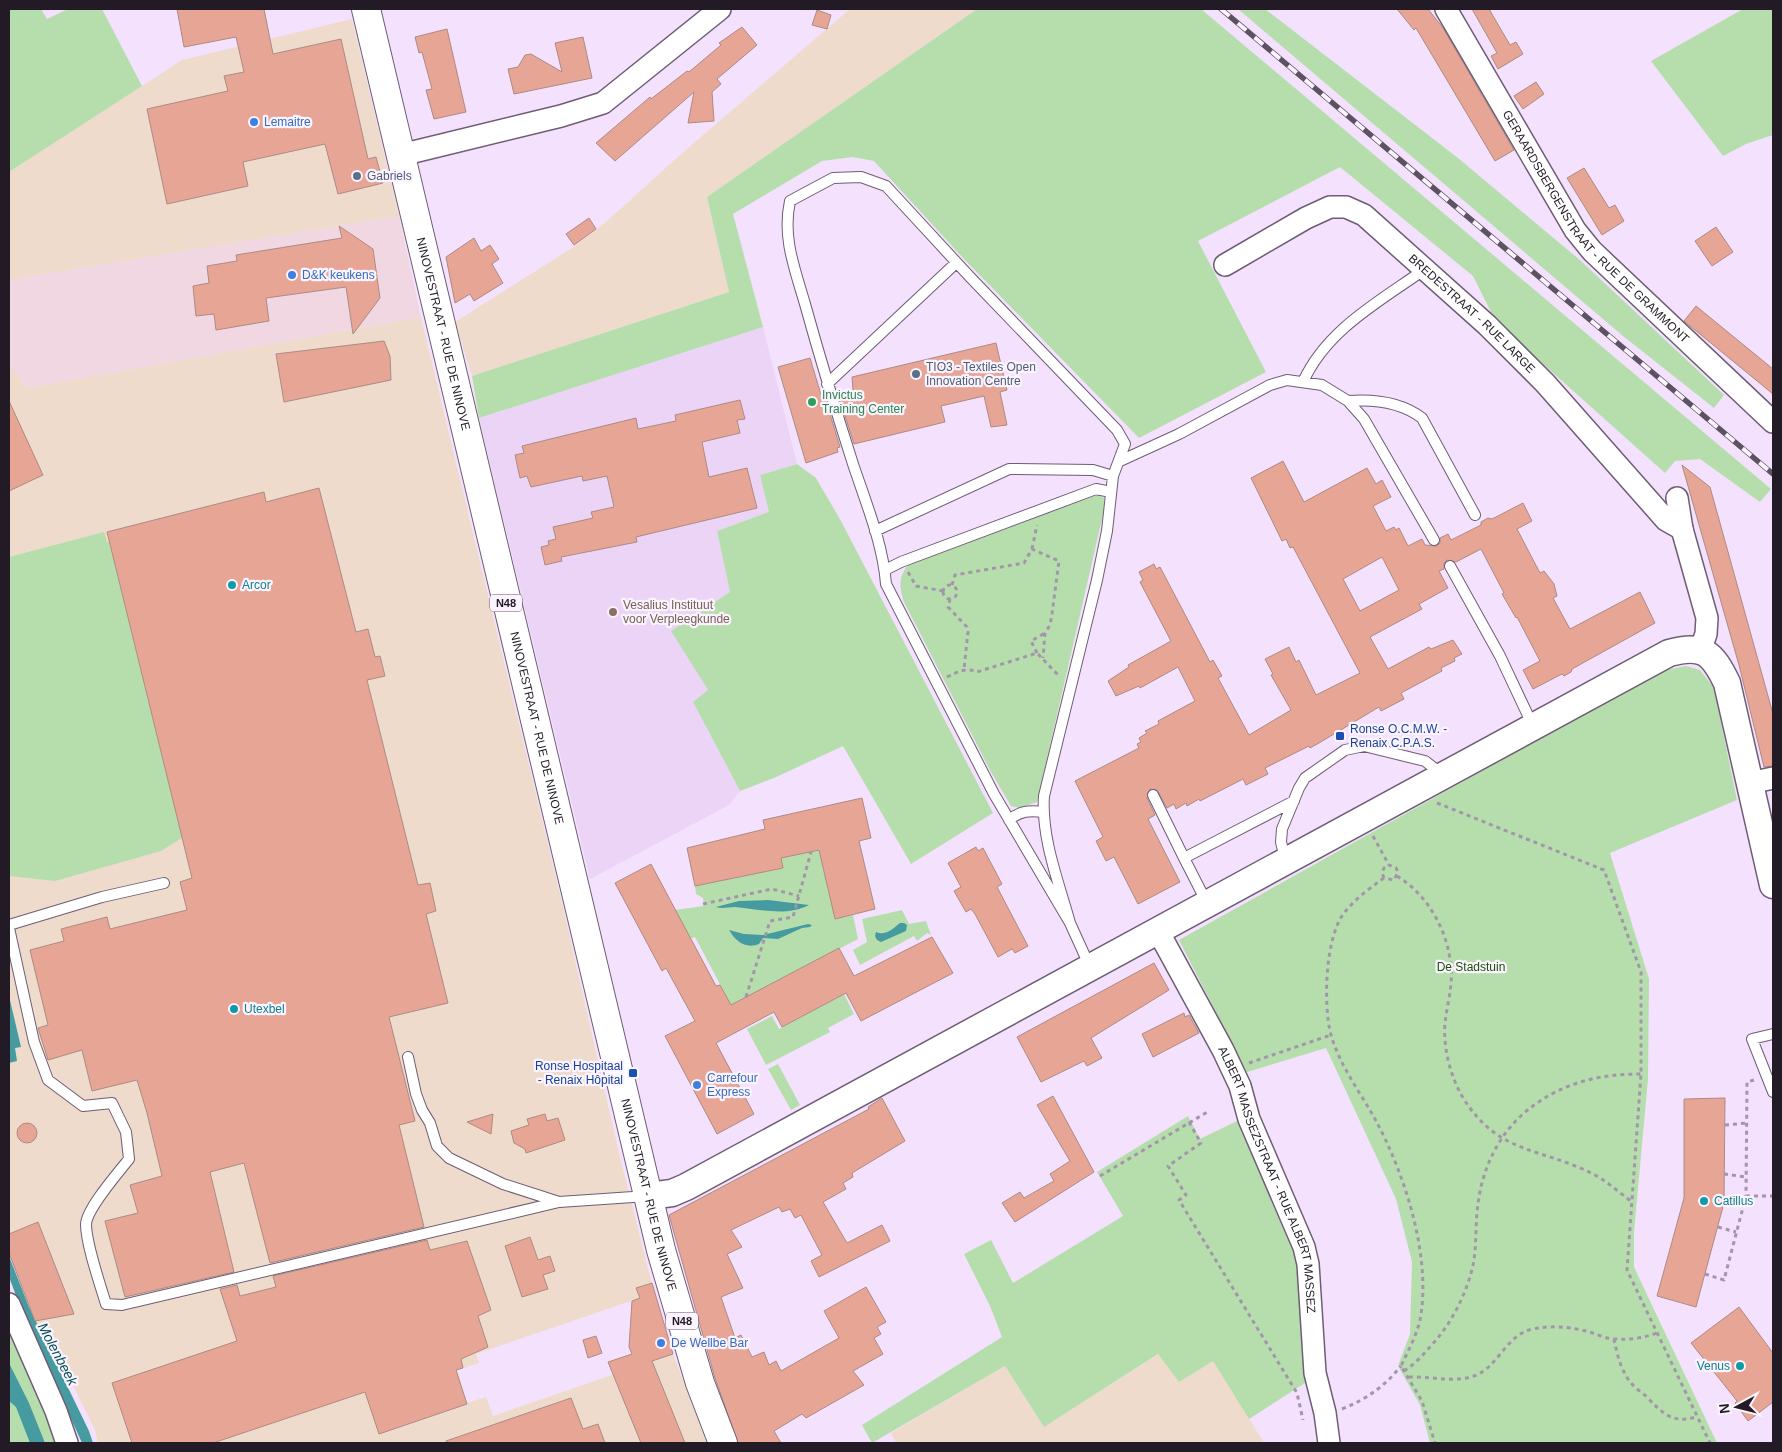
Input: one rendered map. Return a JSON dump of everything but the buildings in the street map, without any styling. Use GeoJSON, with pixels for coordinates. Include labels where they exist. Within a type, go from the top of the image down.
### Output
{"type":"FeatureCollection","features":[{"type":"Feature","properties":{"kind":"main road","name":"NINOVESTRAAT - RUE DE NINOVE"},"geometry":{"type":"LineString","coordinates":[[366,9],[661,1250],[689,1347],[723,1443]]}},
{"type":"Feature","properties":{"kind":"street"},"geometry":{"type":"LineString","coordinates":[[401,155],[561,116],[603,103],[719,9]]}},
{"type":"Feature","properties":{"kind":"street","name":"GERAARDSBERGENSTRAAT - RUE DE GRAMMONT"},"geometry":{"type":"LineString","coordinates":[[1446,9],[1575,230],[1592,251],[1773,422]]}},
{"type":"Feature","properties":{"kind":"street","name":"BREDESTRAAT - RUE LARGE"},"geometry":{"type":"LineString","coordinates":[[1225,265],[1306,218],[1330,207],[1346,207],[1364,215],[1487,325],[1544,383],[1666,520],[1682,529]]}},
{"type":"Feature","properties":{"kind":"street"},"geometry":{"type":"LineString","coordinates":[[1678,498],[1682,529],[1707,618],[1706,634],[1700,651]]}},
{"type":"Feature","properties":{"kind":"street"},"geometry":{"type":"LineString","coordinates":[[648,1196],[672,1194],[686,1187],[1669,653],[1690,648],[1706,652],[1720,669],[1762,781],[1773,885]]}},
{"type":"Feature","properties":{"kind":"street","name":"ALBERT MASSEZSTRAAT - RUE ALBERT MASSEZ"},"geometry":{"type":"LineString","coordinates":[[1158,931],[1240,1086],[1249,1119],[1304,1247],[1308,1264],[1315,1373],[1325,1413],[1329,1443]]}},
{"type":"Feature","properties":{"kind":"street"},"geometry":{"type":"LineString","coordinates":[[9,1304],[56,1411],[67,1443]]}},
{"type":"Feature","properties":{"kind":"lane"},"geometry":{"type":"LineString","coordinates":[[1070,923],[1043,812],[1046,788],[1097,580],[1107,531],[1113,476],[1125,444],[1117,430],[886,186],[861,177],[833,178],[790,201],[786,221],[787,245],[827,384],[875,531],[885,570],[886,584],[898,611],[1009,820],[1070,923],[1090,967]]}},
{"type":"Feature","properties":{"kind":"lane"},"geometry":{"type":"LineString","coordinates":[[827,384],[956,262]]}},
{"type":"Feature","properties":{"kind":"lane"},"geometry":{"type":"LineString","coordinates":[[1303,382],[1308,370],[1345,326],[1361,312],[1424,270]]}},
{"type":"Feature","properties":{"kind":"lane"},"geometry":{"type":"LineString","coordinates":[[1120,461],[1179,434],[1270,385],[1287,380],[1322,385],[1348,401],[1364,419],[1434,540]]}},
{"type":"Feature","properties":{"kind":"lane"},"geometry":{"type":"LineString","coordinates":[[1348,401],[1383,402],[1410,409],[1422,418],[1474,515]]}},
{"type":"Feature","properties":{"kind":"lane"},"geometry":{"type":"LineString","coordinates":[[875,531],[1010,470],[1093,470],[1113,476]]}},
{"type":"Feature","properties":{"kind":"lane"},"geometry":{"type":"LineString","coordinates":[[885,570],[901,562],[1096,489],[1111,496]]}},
{"type":"Feature","properties":{"kind":"lane"},"geometry":{"type":"LineString","coordinates":[[1450,566],[1500,656],[1534,726]]}},
{"type":"Feature","properties":{"kind":"lane"},"geometry":{"type":"LineString","coordinates":[[1286,861],[1281,842],[1282,828],[1305,778],[1330,760],[1355,747],[1364,746],[1425,761],[1434,781]]}},
{"type":"Feature","properties":{"kind":"lane"},"geometry":{"type":"LineString","coordinates":[[1152,795],[1208,904]]}},
{"type":"Feature","properties":{"kind":"lane"},"geometry":{"type":"LineString","coordinates":[[1184,858],[1294,801]]}},
{"type":"Feature","properties":{"kind":"lane"},"geometry":{"type":"LineString","coordinates":[[1009,820],[1018,813],[1030,810],[1043,812]]}},
{"type":"Feature","properties":{"kind":"lane"},"geometry":{"type":"LineString","coordinates":[[164,883],[102,897],[9,926],[34,1042],[48,1080],[83,1106],[112,1103],[126,1132],[129,1159],[102,1192],[86,1223],[95,1269],[106,1304],[122,1306],[559,1202],[648,1196]]}},
{"type":"Feature","properties":{"kind":"lane"},"geometry":{"type":"LineString","coordinates":[[1773,1034],[1752,1039],[1773,1092]]}},
{"type":"Feature","properties":{"kind":"lane"},"geometry":{"type":"LineString","coordinates":[[408,1057],[416,1094],[430,1123],[437,1146],[450,1158],[504,1184],[559,1202]]}},
{"type":"Feature","properties":{"kind":"path"},"geometry":{"type":"LineString","coordinates":[[952,585],[955,576],[1024,563],[1032,549],[1036,535],[1038,510]]}},
{"type":"Feature","properties":{"kind":"path"},"geometry":{"type":"LineString","coordinates":[[1032,549],[1059,561],[1051,620],[1045,633],[1042,658]]}},
{"type":"Feature","properties":{"kind":"path"},"geometry":{"type":"LineString","coordinates":[[901,562],[916,586],[943,591]]}},
{"type":"Feature","properties":{"kind":"path"},"geometry":{"type":"LineString","coordinates":[[943,591],[948,585],[952,585]]}},
{"type":"Feature","properties":{"kind":"path"},"geometry":{"type":"LineString","coordinates":[[952,585],[957,590],[957,594],[950,599],[948,607],[967,627],[968,632],[964,669]]}},
{"type":"Feature","properties":{"kind":"path"},"geometry":{"type":"LineString","coordinates":[[943,591],[944,595],[950,599]]}},
{"type":"Feature","properties":{"kind":"path"},"geometry":{"type":"LineString","coordinates":[[1045,633],[1031,640],[1036,652],[1060,678],[1072,682]]}},
{"type":"Feature","properties":{"kind":"path"},"geometry":{"type":"LineString","coordinates":[[936,682],[964,669],[968,668],[978,672],[1036,652]]}},
{"type":"Feature","properties":{"kind":"path"},"geometry":{"type":"LineString","coordinates":[[1434,781],[1433,801],[1604,870],[1641,972],[1641,1074],[1627,1270],[1710,1443]]}},
{"type":"Feature","properties":{"kind":"path"},"geometry":{"type":"LineString","coordinates":[[1364,820],[1390,866]]}},
{"type":"Feature","properties":{"kind":"path"},"geometry":{"type":"LineString","coordinates":[[746,997],[770,921],[793,917],[811,852]]}},
{"type":"Feature","properties":{"kind":"path"},"geometry":{"type":"LineString","coordinates":[[1384,878],[1382,873],[1384,868],[1390,866],[1396,868],[1397,876]]}},
{"type":"Feature","properties":{"kind":"path"},"geometry":{"type":"LineString","coordinates":[[1397,876],[1410,884],[1426,901],[1441,927],[1448,947],[1452,967],[1445,1025],[1446,1044],[1455,1082],[1477,1116],[1501,1138],[1529,1152],[1560,1161],[1595,1176],[1633,1202]]}},
{"type":"Feature","properties":{"kind":"path"},"geometry":{"type":"LineString","coordinates":[[1325,1413],[1343,1408],[1370,1396],[1401,1366],[1415,1337],[1422,1301],[1422,1267],[1410,1206],[1392,1156],[1375,1120],[1344,1067],[1331,1035],[1328,1016],[1327,977],[1333,942],[1343,914],[1367,890],[1384,878],[1394,880],[1397,876]]}},
{"type":"Feature","properties":{"kind":"path"},"geometry":{"type":"LineString","coordinates":[[703,904],[772,889],[798,896]]}},
{"type":"Feature","properties":{"kind":"path"},"geometry":{"type":"LineString","coordinates":[[1232,1069],[1331,1035]]}},
{"type":"Feature","properties":{"kind":"path"},"geometry":{"type":"LineString","coordinates":[[1404,1370],[1412,1366],[1434,1342],[1459,1303],[1473,1265],[1478,1204],[1484,1174],[1501,1138],[1527,1109],[1552,1093],[1571,1084],[1598,1077],[1641,1074]]}},
{"type":"Feature","properties":{"kind":"path"},"geometry":{"type":"LineString","coordinates":[[1705,1274],[1724,1280],[1746,1196],[1747,1082],[1766,1074]]}},
{"type":"Feature","properties":{"kind":"path"},"geometry":{"type":"LineString","coordinates":[[1100,1176],[1210,1111]]}},
{"type":"Feature","properties":{"kind":"path"},"geometry":{"type":"LineString","coordinates":[[1189,1122],[1201,1143],[1168,1166],[1186,1195],[1179,1200],[1297,1393],[1302,1420]]}},
{"type":"Feature","properties":{"kind":"path"},"geometry":{"type":"LineString","coordinates":[[1725,1125],[1747,1124]]}},
{"type":"Feature","properties":{"kind":"path"},"geometry":{"type":"LineString","coordinates":[[1724,1174],[1746,1177]]}},
{"type":"Feature","properties":{"kind":"path"},"geometry":{"type":"LineString","coordinates":[[1746,1196],[1773,1196]]}},
{"type":"Feature","properties":{"kind":"path"},"geometry":{"type":"LineString","coordinates":[[1718,1226],[1736,1232]]}},
{"type":"Feature","properties":{"kind":"path"},"geometry":{"type":"LineString","coordinates":[[1409,1376],[1447,1378],[1474,1376],[1484,1371],[1518,1335],[1533,1329],[1555,1326],[1577,1328],[1614,1340],[1638,1339],[1657,1333]]}},
{"type":"Feature","properties":{"kind":"path"},"geometry":{"type":"LineString","coordinates":[[1614,1340],[1619,1361],[1631,1383],[1658,1410],[1667,1417],[1686,1420],[1696,1417]]}},
{"type":"Feature","properties":{"kind":"path"},"geometry":{"type":"LineString","coordinates":[[1401,1366],[1409,1376],[1422,1401],[1435,1443]]}},
{"type":"Feature","properties":{"kind":"shaded area"},"geometry":{"type":"Polygon","coordinates":[[[850,9],[977,9],[707,197],[729,292],[472,376],[455,322],[572,248],[606,222],[680,155],[850,9]]]}},
{"type":"Feature","properties":{"kind":"shaded area"},"geometry":{"type":"Polygon","coordinates":[[[352,19],[399,216],[9,280],[9,172],[182,60],[352,19]]]}},
{"type":"Feature","properties":{"kind":"shaded area"},"geometry":{"type":"Polygon","coordinates":[[[399,216],[421,317],[27,388],[9,364],[9,280],[399,216]]]}},
{"type":"Feature","properties":{"kind":"shaded area"},"geometry":{"type":"Polygon","coordinates":[[[421,317],[560,894],[618,1149],[654,1293],[476,1354],[479,1363],[457,1370],[467,1403],[486,1397],[493,1416],[673,1354],[708,1443],[98,1443],[95,1430],[61,1361],[35,1321],[9,1253],[9,364],[27,388],[421,317]]]}},
{"type":"Feature","properties":{"kind":"shaded area","name":"Vesalius Instituut voor Verpleegkunde"},"geometry":{"type":"Polygon","coordinates":[[[763,327],[797,464],[760,475],[769,512],[717,531],[730,592],[671,631],[709,691],[693,702],[740,791],[730,804],[590,879],[479,418],[763,327]]]}},
{"type":"Feature","properties":{"kind":"shaded area"},"geometry":{"type":"Polygon","coordinates":[[[768,900],[809,905],[791,911],[716,907],[739,901],[768,900]]]}},
{"type":"Feature","properties":{"kind":"shaded area"},"geometry":{"type":"Polygon","coordinates":[[[900,923],[907,925],[906,931],[881,942],[877,940],[876,932],[883,933],[892,930],[900,923]]]}},
{"type":"Feature","properties":{"kind":"shaded area"},"geometry":{"type":"Polygon","coordinates":[[[808,924],[812,925],[778,939],[763,938],[759,944],[750,946],[735,938],[729,930],[744,934],[763,935],[808,924]]]}},
{"type":"Feature","properties":{"kind":"shaded area"},"geometry":{"type":"Polygon","coordinates":[[[9,996],[21,1047],[15,1048],[17,1061],[9,1063],[9,996]]]}},
{"type":"Feature","properties":{"kind":"shaded area"},"geometry":{"type":"Polygon","coordinates":[[[9,1256],[29,1307],[93,1443],[82,1443],[20,1306],[9,1277],[9,1256]]]}},
{"type":"Feature","properties":{"kind":"shaded area"},"geometry":{"type":"Polygon","coordinates":[[[1159,1354],[1213,1360],[1264,1443],[896,1443],[891,1433],[1005,1366],[1044,1427],[1159,1354]]]}},
{"type":"Feature","properties":{"kind":"shaded area"},"geometry":{"type":"Polygon","coordinates":[[[9,1363],[29,1403],[45,1443],[30,1443],[16,1407],[9,1401],[9,1363]]]}},
{"type":"Feature","properties":{"kind":"green space"},"geometry":{"type":"Polygon","coordinates":[[[9,9],[41,9],[47,19],[68,9],[102,9],[142,86],[9,172],[9,9]]]}},
{"type":"Feature","properties":{"kind":"green space"},"geometry":{"type":"Polygon","coordinates":[[[977,9],[1201,9],[1771,489],[1760,502],[1700,459],[1675,461],[1665,473],[1496,322],[1473,276],[1340,167],[1198,241],[1266,372],[1139,438],[964,259],[874,161],[853,157],[822,161],[733,214],[763,327],[479,418],[472,376],[729,292],[707,197],[977,9]]]}},
{"type":"Feature","properties":{"kind":"green space"},"geometry":{"type":"Polygon","coordinates":[[[1238,9],[1265,9],[1458,158],[1581,261],[1724,395],[1714,408],[1623,336],[1238,9]]]}},
{"type":"Feature","properties":{"kind":"green space"},"geometry":{"type":"Polygon","coordinates":[[[1743,9],[1773,9],[1773,135],[1746,144],[1723,156],[1651,61],[1743,9]]]}},
{"type":"Feature","properties":{"kind":"green space"},"geometry":{"type":"Polygon","coordinates":[[[797,464],[816,478],[841,521],[993,813],[911,864],[843,746],[774,778],[740,791],[693,702],[708,690],[671,631],[730,592],[717,531],[769,512],[760,475],[797,464]]]}},
{"type":"Feature","properties":{"kind":"green space"},"geometry":{"type":"Polygon","coordinates":[[[1097,495],[1104,498],[1105,506],[1037,802],[1020,808],[1011,806],[991,772],[904,602],[900,586],[901,578],[909,564],[1097,495]]]}},
{"type":"Feature","properties":{"kind":"green space"},"geometry":{"type":"Polygon","coordinates":[[[104,532],[107,542],[109,542],[182,838],[161,851],[55,881],[9,876],[9,557],[104,532]]]}},
{"type":"Feature","properties":{"kind":"green space","name":"De Stadstuin"},"geometry":{"type":"Polygon","coordinates":[[[1686,666],[1700,670],[1714,688],[1737,800],[1610,853],[1649,979],[1648,1079],[1634,1232],[1634,1267],[1717,1443],[1430,1443],[1420,1405],[1398,1366],[1410,1334],[1412,1262],[1396,1199],[1326,1048],[1244,1073],[1228,1036],[1179,940],[1638,684],[1666,670],[1686,666]]]}},
{"type":"Feature","properties":{"kind":"green space"},"geometry":{"type":"Polygon","coordinates":[[[819,850],[835,919],[853,915],[858,939],[731,1005],[695,937],[690,939],[675,910],[704,906],[703,898],[696,894],[695,886],[783,868],[781,858],[819,850]]]}},
{"type":"Feature","properties":{"kind":"green space"},"geometry":{"type":"Polygon","coordinates":[[[902,910],[909,924],[926,921],[931,935],[927,933],[917,941],[914,936],[860,965],[853,950],[867,942],[862,919],[902,910]]]}},
{"type":"Feature","properties":{"kind":"green space"},"geometry":{"type":"Polygon","coordinates":[[[844,994],[854,1014],[828,1028],[830,1032],[766,1065],[747,1029],[772,1016],[779,1029],[844,994]]]}},
{"type":"Feature","properties":{"kind":"green space"},"geometry":{"type":"Polygon","coordinates":[[[778,1064],[800,1105],[791,1110],[768,1069],[778,1064]]]}},
{"type":"Feature","properties":{"kind":"green space"},"geometry":{"type":"Polygon","coordinates":[[[1188,1116],[1200,1139],[1237,1121],[1296,1259],[1305,1383],[1249,1419],[1213,1361],[1179,1382],[1158,1354],[1044,1427],[1005,1366],[872,1443],[862,1425],[1002,1337],[990,1306],[964,1254],[991,1240],[1013,1283],[1123,1216],[1097,1172],[1188,1116]]]}},
{"type":"Feature","properties":{"kind":"green space"},"geometry":{"type":"Polygon","coordinates":[[[9,1322],[45,1407],[56,1443],[9,1443],[9,1322]]]}},
{"type":"Feature","properties":{"kind":"railway"},"geometry":{"type":"LineString","coordinates":[[1221,9],[1773,474]]}},
{"type":"Feature","properties":{"kind":"place","name":"Lemaitre"},"geometry":{"type":"Point","coordinates":[254,122]}},
{"type":"Feature","properties":{"kind":"place","name":"Gabriels"},"geometry":{"type":"Point","coordinates":[357,176]}},
{"type":"Feature","properties":{"kind":"place","name":"D&K keukens"},"geometry":{"type":"Point","coordinates":[292,275]}},
{"type":"Feature","properties":{"kind":"place","name":"TIO3 - Textiles Open Innovation Centre"},"geometry":{"type":"Point","coordinates":[916,374]}},
{"type":"Feature","properties":{"kind":"place","name":"Invictus Training Center"},"geometry":{"type":"Point","coordinates":[812,402]}},
{"type":"Feature","properties":{"kind":"place","name":"Arcor"},"geometry":{"type":"Point","coordinates":[232,585]}},
{"type":"Feature","properties":{"kind":"place","name":"Vesalius Instituut voor Verpleegkunde"},"geometry":{"type":"Point","coordinates":[613,612]}},
{"type":"Feature","properties":{"kind":"place","name":"Ronse O.C.M.W. - Renaix C.P.A.S."},"geometry":{"type":"Point","coordinates":[1340,736]}},
{"type":"Feature","properties":{"kind":"place","name":"Utexbel"},"geometry":{"type":"Point","coordinates":[234,1009]}},
{"type":"Feature","properties":{"kind":"place","name":"Ronse Hospitaal - Renaix Hôpital"},"geometry":{"type":"Point","coordinates":[633,1073]}},
{"type":"Feature","properties":{"kind":"place","name":"Carrefour Express"},"geometry":{"type":"Point","coordinates":[697,1085]}},
{"type":"Feature","properties":{"kind":"place","name":"Catillus"},"geometry":{"type":"Point","coordinates":[1704,1201]}},
{"type":"Feature","properties":{"kind":"place","name":"De Wellbe Bar"},"geometry":{"type":"Point","coordinates":[661,1343]}},
{"type":"Feature","properties":{"kind":"place","name":"Venus"},"geometry":{"type":"Point","coordinates":[1740,1366]}},
{"type":"Feature","properties":{"kind":"water label","name":"Molenbeek"},"geometry":{"type":"Point","coordinates":[58,1354]}}]}
